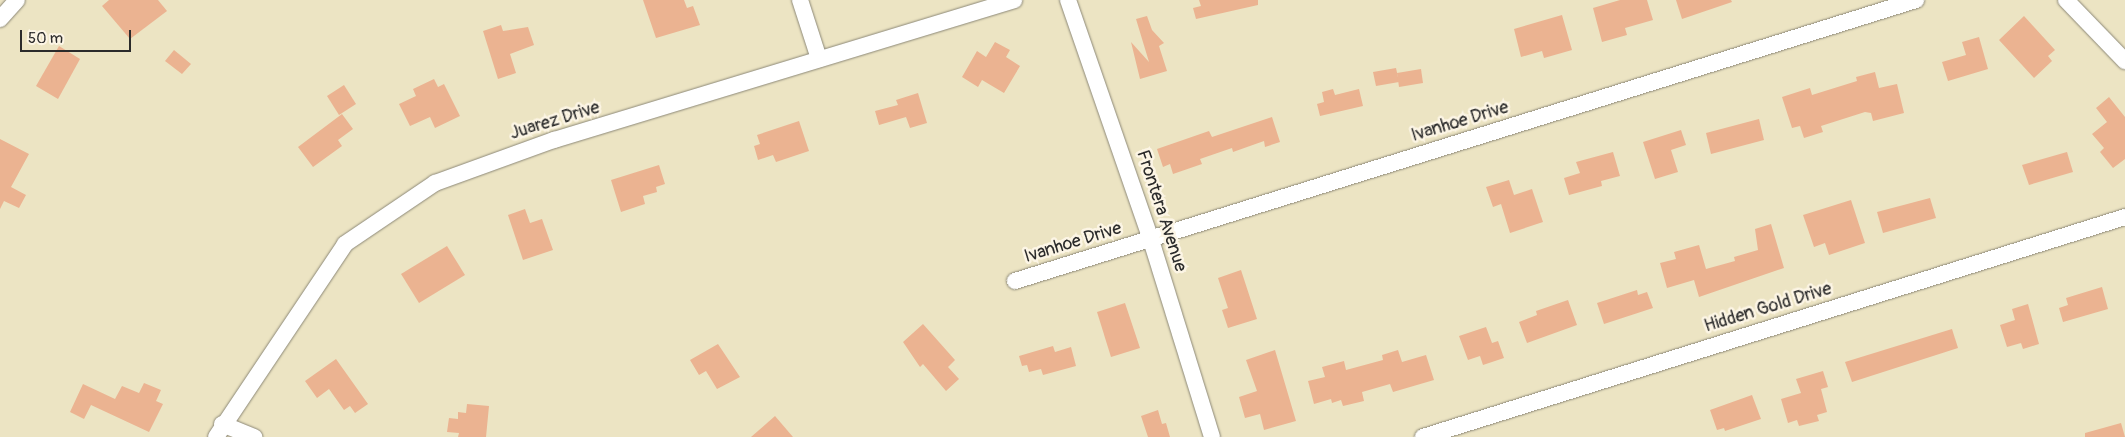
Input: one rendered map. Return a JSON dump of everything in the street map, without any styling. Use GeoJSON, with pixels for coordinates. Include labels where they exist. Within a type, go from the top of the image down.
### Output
{"type":"FeatureCollection","features":[{"type":"Feature","properties":{"kind":"street"},"geometry":{"type":"LineString","coordinates":[[0,19],[17,0]]}},
{"type":"Feature","properties":{"kind":"street"},"geometry":{"type":"LineString","coordinates":[[800,0],[819,59]]}},
{"type":"Feature","properties":{"kind":"street","name":"Juarez Drive"},"geometry":{"type":"LineString","coordinates":[[219,430],[345,244],[435,183],[554,140],[638,117],[819,59],[1014,0]]}},
{"type":"Feature","properties":{"kind":"street","name":"Frontera Avenue"},"geometry":{"type":"LineString","coordinates":[[1068,0],[1150,240],[1212,437]]}},
{"type":"Feature","properties":{"kind":"street","name":"Ivanhoe Drive"},"geometry":{"type":"LineString","coordinates":[[1014,281],[1916,0]]}},
{"type":"Feature","properties":{"kind":"street"},"geometry":{"type":"LineString","coordinates":[[2066,0],[2125,61]]}},
{"type":"Feature","properties":{"kind":"street","name":"Hidden Gold Drive"},"geometry":{"type":"LineString","coordinates":[[1423,437],[2125,217]]}},
{"type":"Feature","properties":{"kind":"street"},"geometry":{"type":"LineString","coordinates":[[219,430],[254,437]]}},
{"type":"Feature","properties":{"kind":"building"},"geometry":{"type":"Polygon","coordinates":[[[109,0],[158,0],[167,11],[130,39],[102,6],[109,0]]]}},
{"type":"Feature","properties":{"kind":"building"},"geometry":{"type":"Polygon","coordinates":[[[643,0],[684,0],[687,8],[693,6],[700,25],[656,38],[643,0]]]}},
{"type":"Feature","properties":{"kind":"building"},"geometry":{"type":"Polygon","coordinates":[[[1199,0],[1258,0],[1258,5],[1196,19],[1193,8],[1201,6],[1199,0]]]}},
{"type":"Feature","properties":{"kind":"building"},"geometry":{"type":"Polygon","coordinates":[[[1620,0],[1647,0],[1653,20],[1625,28],[1627,35],[1602,42],[1593,8],[1620,0]]]}},
{"type":"Feature","properties":{"kind":"building"},"geometry":{"type":"Polygon","coordinates":[[[1676,0],[1731,0],[1732,2],[1682,19],[1676,0]]]}},
{"type":"Feature","properties":{"kind":"building"},"geometry":{"type":"Polygon","coordinates":[[[1562,15],[1572,50],[1544,58],[1542,51],[1521,57],[1514,29],[1562,15]]]}},
{"type":"Feature","properties":{"kind":"building"},"geometry":{"type":"Polygon","coordinates":[[[1147,16],[1152,30],[1164,43],[1159,46],[1167,71],[1140,79],[1131,42],[1149,62],[1136,19],[1147,16]]]}},
{"type":"Feature","properties":{"kind":"building"},"geometry":{"type":"Polygon","coordinates":[[[2024,16],[2055,50],[2048,56],[2052,61],[2034,78],[1999,40],[2024,16]]]}},
{"type":"Feature","properties":{"kind":"building"},"geometry":{"type":"Polygon","coordinates":[[[501,25],[503,31],[528,27],[534,45],[510,54],[516,73],[498,79],[483,31],[501,25]]]}},
{"type":"Feature","properties":{"kind":"building"},"geometry":{"type":"Polygon","coordinates":[[[1979,37],[1988,69],[1948,81],[1942,62],[1966,55],[1962,42],[1979,37]]]}},
{"type":"Feature","properties":{"kind":"building"},"geometry":{"type":"Polygon","coordinates":[[[995,42],[1010,50],[1006,57],[1020,66],[1004,93],[982,80],[978,87],[962,77],[977,51],[986,57],[995,42]]]}},
{"type":"Feature","properties":{"kind":"building"},"geometry":{"type":"Polygon","coordinates":[[[59,46],[80,59],[58,99],[36,86],[59,46]]]}},
{"type":"Feature","properties":{"kind":"building"},"geometry":{"type":"Polygon","coordinates":[[[174,50],[191,64],[182,74],[165,61],[174,50]]]}},
{"type":"Feature","properties":{"kind":"building"},"geometry":{"type":"Polygon","coordinates":[[[1396,68],[1399,82],[1376,86],[1373,72],[1396,68]]]}},
{"type":"Feature","properties":{"kind":"building"},"geometry":{"type":"Polygon","coordinates":[[[1421,69],[1423,83],[1399,87],[1397,73],[1421,69]]]}},
{"type":"Feature","properties":{"kind":"building"},"geometry":{"type":"Polygon","coordinates":[[[1875,72],[1879,88],[1897,84],[1904,113],[1873,121],[1871,113],[1865,112],[1821,126],[1823,132],[1804,138],[1800,126],[1792,128],[1782,97],[1810,88],[1812,95],[1857,81],[1856,77],[1875,72]]]}},
{"type":"Feature","properties":{"kind":"building"},"geometry":{"type":"Polygon","coordinates":[[[434,79],[438,87],[444,84],[460,116],[435,128],[430,117],[410,126],[399,104],[416,96],[413,89],[434,79]]]}},
{"type":"Feature","properties":{"kind":"building"},"geometry":{"type":"Polygon","coordinates":[[[344,85],[356,104],[339,115],[327,96],[344,85]]]}},
{"type":"Feature","properties":{"kind":"building"},"geometry":{"type":"Polygon","coordinates":[[[1333,89],[1335,95],[1359,89],[1363,106],[1320,116],[1317,104],[1324,102],[1322,92],[1333,89]]]}},
{"type":"Feature","properties":{"kind":"building"},"geometry":{"type":"Polygon","coordinates":[[[918,93],[927,123],[910,128],[906,117],[879,125],[875,111],[898,105],[896,100],[918,93]]]}},
{"type":"Feature","properties":{"kind":"building"},"geometry":{"type":"Polygon","coordinates":[[[2109,97],[2125,117],[2125,159],[2113,168],[2100,152],[2104,148],[2092,134],[2107,122],[2096,108],[2109,97]]]}},
{"type":"Feature","properties":{"kind":"building"},"geometry":{"type":"Polygon","coordinates":[[[342,114],[353,129],[338,140],[342,146],[313,167],[298,147],[342,114]]]}},
{"type":"Feature","properties":{"kind":"building"},"geometry":{"type":"Polygon","coordinates":[[[1272,117],[1280,142],[1265,147],[1264,141],[1233,152],[1232,148],[1200,159],[1202,164],[1173,174],[1170,164],[1163,167],[1157,149],[1209,131],[1212,137],[1272,117]]]}},
{"type":"Feature","properties":{"kind":"building"},"geometry":{"type":"Polygon","coordinates":[[[1759,119],[1764,140],[1711,154],[1706,133],[1759,119]]]}},
{"type":"Feature","properties":{"kind":"building"},"geometry":{"type":"Polygon","coordinates":[[[799,121],[809,151],[776,162],[773,155],[758,160],[754,146],[760,144],[757,135],[799,121]]]}},
{"type":"Feature","properties":{"kind":"building"},"geometry":{"type":"Polygon","coordinates":[[[1681,130],[1686,145],[1671,150],[1678,172],[1655,179],[1643,142],[1681,130]]]}},
{"type":"Feature","properties":{"kind":"building"},"geometry":{"type":"Polygon","coordinates":[[[0,139],[29,154],[11,187],[26,195],[19,208],[4,201],[0,209],[0,139]]]}},
{"type":"Feature","properties":{"kind":"building"},"geometry":{"type":"Polygon","coordinates":[[[1613,152],[1620,176],[1601,181],[1602,186],[1569,195],[1564,178],[1580,173],[1576,162],[1613,152]]]}},
{"type":"Feature","properties":{"kind":"building"},"geometry":{"type":"Polygon","coordinates":[[[2067,152],[2073,172],[2029,185],[2022,165],[2067,152]]]}},
{"type":"Feature","properties":{"kind":"building"},"geometry":{"type":"Polygon","coordinates":[[[659,165],[665,184],[656,187],[657,192],[643,196],[645,204],[621,212],[611,180],[659,165]]]}},
{"type":"Feature","properties":{"kind":"building"},"geometry":{"type":"Polygon","coordinates":[[[1509,180],[1514,195],[1532,189],[1543,222],[1510,233],[1501,204],[1493,207],[1486,187],[1509,180]]]}},
{"type":"Feature","properties":{"kind":"building"},"geometry":{"type":"Polygon","coordinates":[[[1930,198],[1936,218],[1883,233],[1877,212],[1930,198]]]}},
{"type":"Feature","properties":{"kind":"building"},"geometry":{"type":"Polygon","coordinates":[[[1851,200],[1865,243],[1829,255],[1825,243],[1814,247],[1803,215],[1851,200]]]}},
{"type":"Feature","properties":{"kind":"building"},"geometry":{"type":"Polygon","coordinates":[[[525,209],[530,223],[542,219],[553,250],[523,260],[508,215],[525,209]]]}},
{"type":"Feature","properties":{"kind":"building"},"geometry":{"type":"Polygon","coordinates":[[[1771,224],[1784,268],[1699,297],[1694,280],[1667,288],[1660,263],[1676,259],[1674,252],[1699,245],[1706,269],[1735,261],[1734,257],[1758,250],[1755,229],[1771,224]]]}},
{"type":"Feature","properties":{"kind":"building"},"geometry":{"type":"Polygon","coordinates":[[[447,246],[465,275],[419,303],[401,274],[447,246]]]}},
{"type":"Feature","properties":{"kind":"building"},"geometry":{"type":"Polygon","coordinates":[[[1241,270],[1257,319],[1228,328],[1222,310],[1228,308],[1218,278],[1241,270]]]}},
{"type":"Feature","properties":{"kind":"building"},"geometry":{"type":"Polygon","coordinates":[[[2102,287],[2108,309],[2063,322],[2059,308],[2068,305],[2066,298],[2102,287]]]}},
{"type":"Feature","properties":{"kind":"building"},"geometry":{"type":"Polygon","coordinates":[[[1637,290],[1638,295],[1647,292],[1653,308],[1604,324],[1597,303],[1637,290]]]}},
{"type":"Feature","properties":{"kind":"building"},"geometry":{"type":"Polygon","coordinates":[[[1568,300],[1577,325],[1527,343],[1519,322],[1537,315],[1536,311],[1568,300]]]}},
{"type":"Feature","properties":{"kind":"building"},"geometry":{"type":"Polygon","coordinates":[[[1125,303],[1140,348],[1111,357],[1097,312],[1125,303]]]}},
{"type":"Feature","properties":{"kind":"building"},"geometry":{"type":"Polygon","coordinates":[[[2028,304],[2039,344],[2023,349],[2021,343],[2007,347],[2000,325],[2015,320],[2012,309],[2028,304]]]}},
{"type":"Feature","properties":{"kind":"building"},"geometry":{"type":"Polygon","coordinates":[[[923,324],[955,360],[948,367],[959,379],[946,391],[923,364],[920,367],[903,342],[923,324]]]}},
{"type":"Feature","properties":{"kind":"building"},"geometry":{"type":"Polygon","coordinates":[[[1486,327],[1492,343],[1498,341],[1504,358],[1483,365],[1480,356],[1468,360],[1459,336],[1486,327]]]}},
{"type":"Feature","properties":{"kind":"building"},"geometry":{"type":"Polygon","coordinates":[[[1952,329],[1958,348],[1852,382],[1845,362],[1952,329]]]}},
{"type":"Feature","properties":{"kind":"building"},"geometry":{"type":"Polygon","coordinates":[[[718,344],[740,377],[717,389],[706,371],[699,375],[690,360],[718,344]]]}},
{"type":"Feature","properties":{"kind":"building"},"geometry":{"type":"Polygon","coordinates":[[[1053,346],[1055,352],[1071,347],[1076,366],[1043,375],[1041,369],[1029,372],[1027,365],[1022,366],[1019,356],[1053,346]]]}},
{"type":"Feature","properties":{"kind":"building"},"geometry":{"type":"Polygon","coordinates":[[[1275,350],[1296,421],[1264,430],[1260,414],[1245,418],[1239,397],[1257,391],[1246,360],[1275,350]]]}},
{"type":"Feature","properties":{"kind":"building"},"geometry":{"type":"Polygon","coordinates":[[[1398,350],[1402,362],[1426,355],[1434,380],[1393,392],[1390,384],[1362,392],[1364,401],[1343,406],[1341,400],[1332,403],[1331,399],[1314,404],[1308,381],[1325,377],[1322,367],[1344,361],[1346,370],[1383,360],[1382,355],[1398,350]]]}},
{"type":"Feature","properties":{"kind":"building"},"geometry":{"type":"Polygon","coordinates":[[[336,359],[368,404],[355,413],[350,406],[344,410],[329,389],[317,398],[305,381],[336,359]]]}},
{"type":"Feature","properties":{"kind":"building"},"geometry":{"type":"Polygon","coordinates":[[[1823,371],[1828,387],[1821,389],[1827,412],[1817,415],[1819,421],[1799,426],[1797,420],[1788,423],[1781,399],[1801,393],[1796,379],[1823,371]]]}},
{"type":"Feature","properties":{"kind":"building"},"geometry":{"type":"Polygon","coordinates":[[[144,383],[161,390],[156,401],[163,404],[149,432],[91,405],[84,419],[70,412],[83,384],[115,399],[122,386],[139,393],[144,383]]]}},
{"type":"Feature","properties":{"kind":"building"},"geometry":{"type":"Polygon","coordinates":[[[1752,395],[1761,419],[1725,431],[1724,428],[1717,430],[1710,410],[1752,395]]]}},
{"type":"Feature","properties":{"kind":"building"},"geometry":{"type":"Polygon","coordinates":[[[467,404],[489,406],[486,437],[458,437],[459,433],[447,432],[449,418],[458,419],[458,412],[466,413],[467,404]]]}},
{"type":"Feature","properties":{"kind":"building"},"geometry":{"type":"Polygon","coordinates":[[[1158,410],[1162,424],[1166,423],[1170,437],[1148,437],[1141,416],[1158,410]]]}},
{"type":"Feature","properties":{"kind":"building"},"geometry":{"type":"Polygon","coordinates":[[[775,416],[793,437],[751,437],[775,416]]]}},
{"type":"Feature","properties":{"kind":"building"},"geometry":{"type":"Polygon","coordinates":[[[2121,423],[2125,437],[2085,437],[2085,433],[2121,423]]]}}]}
